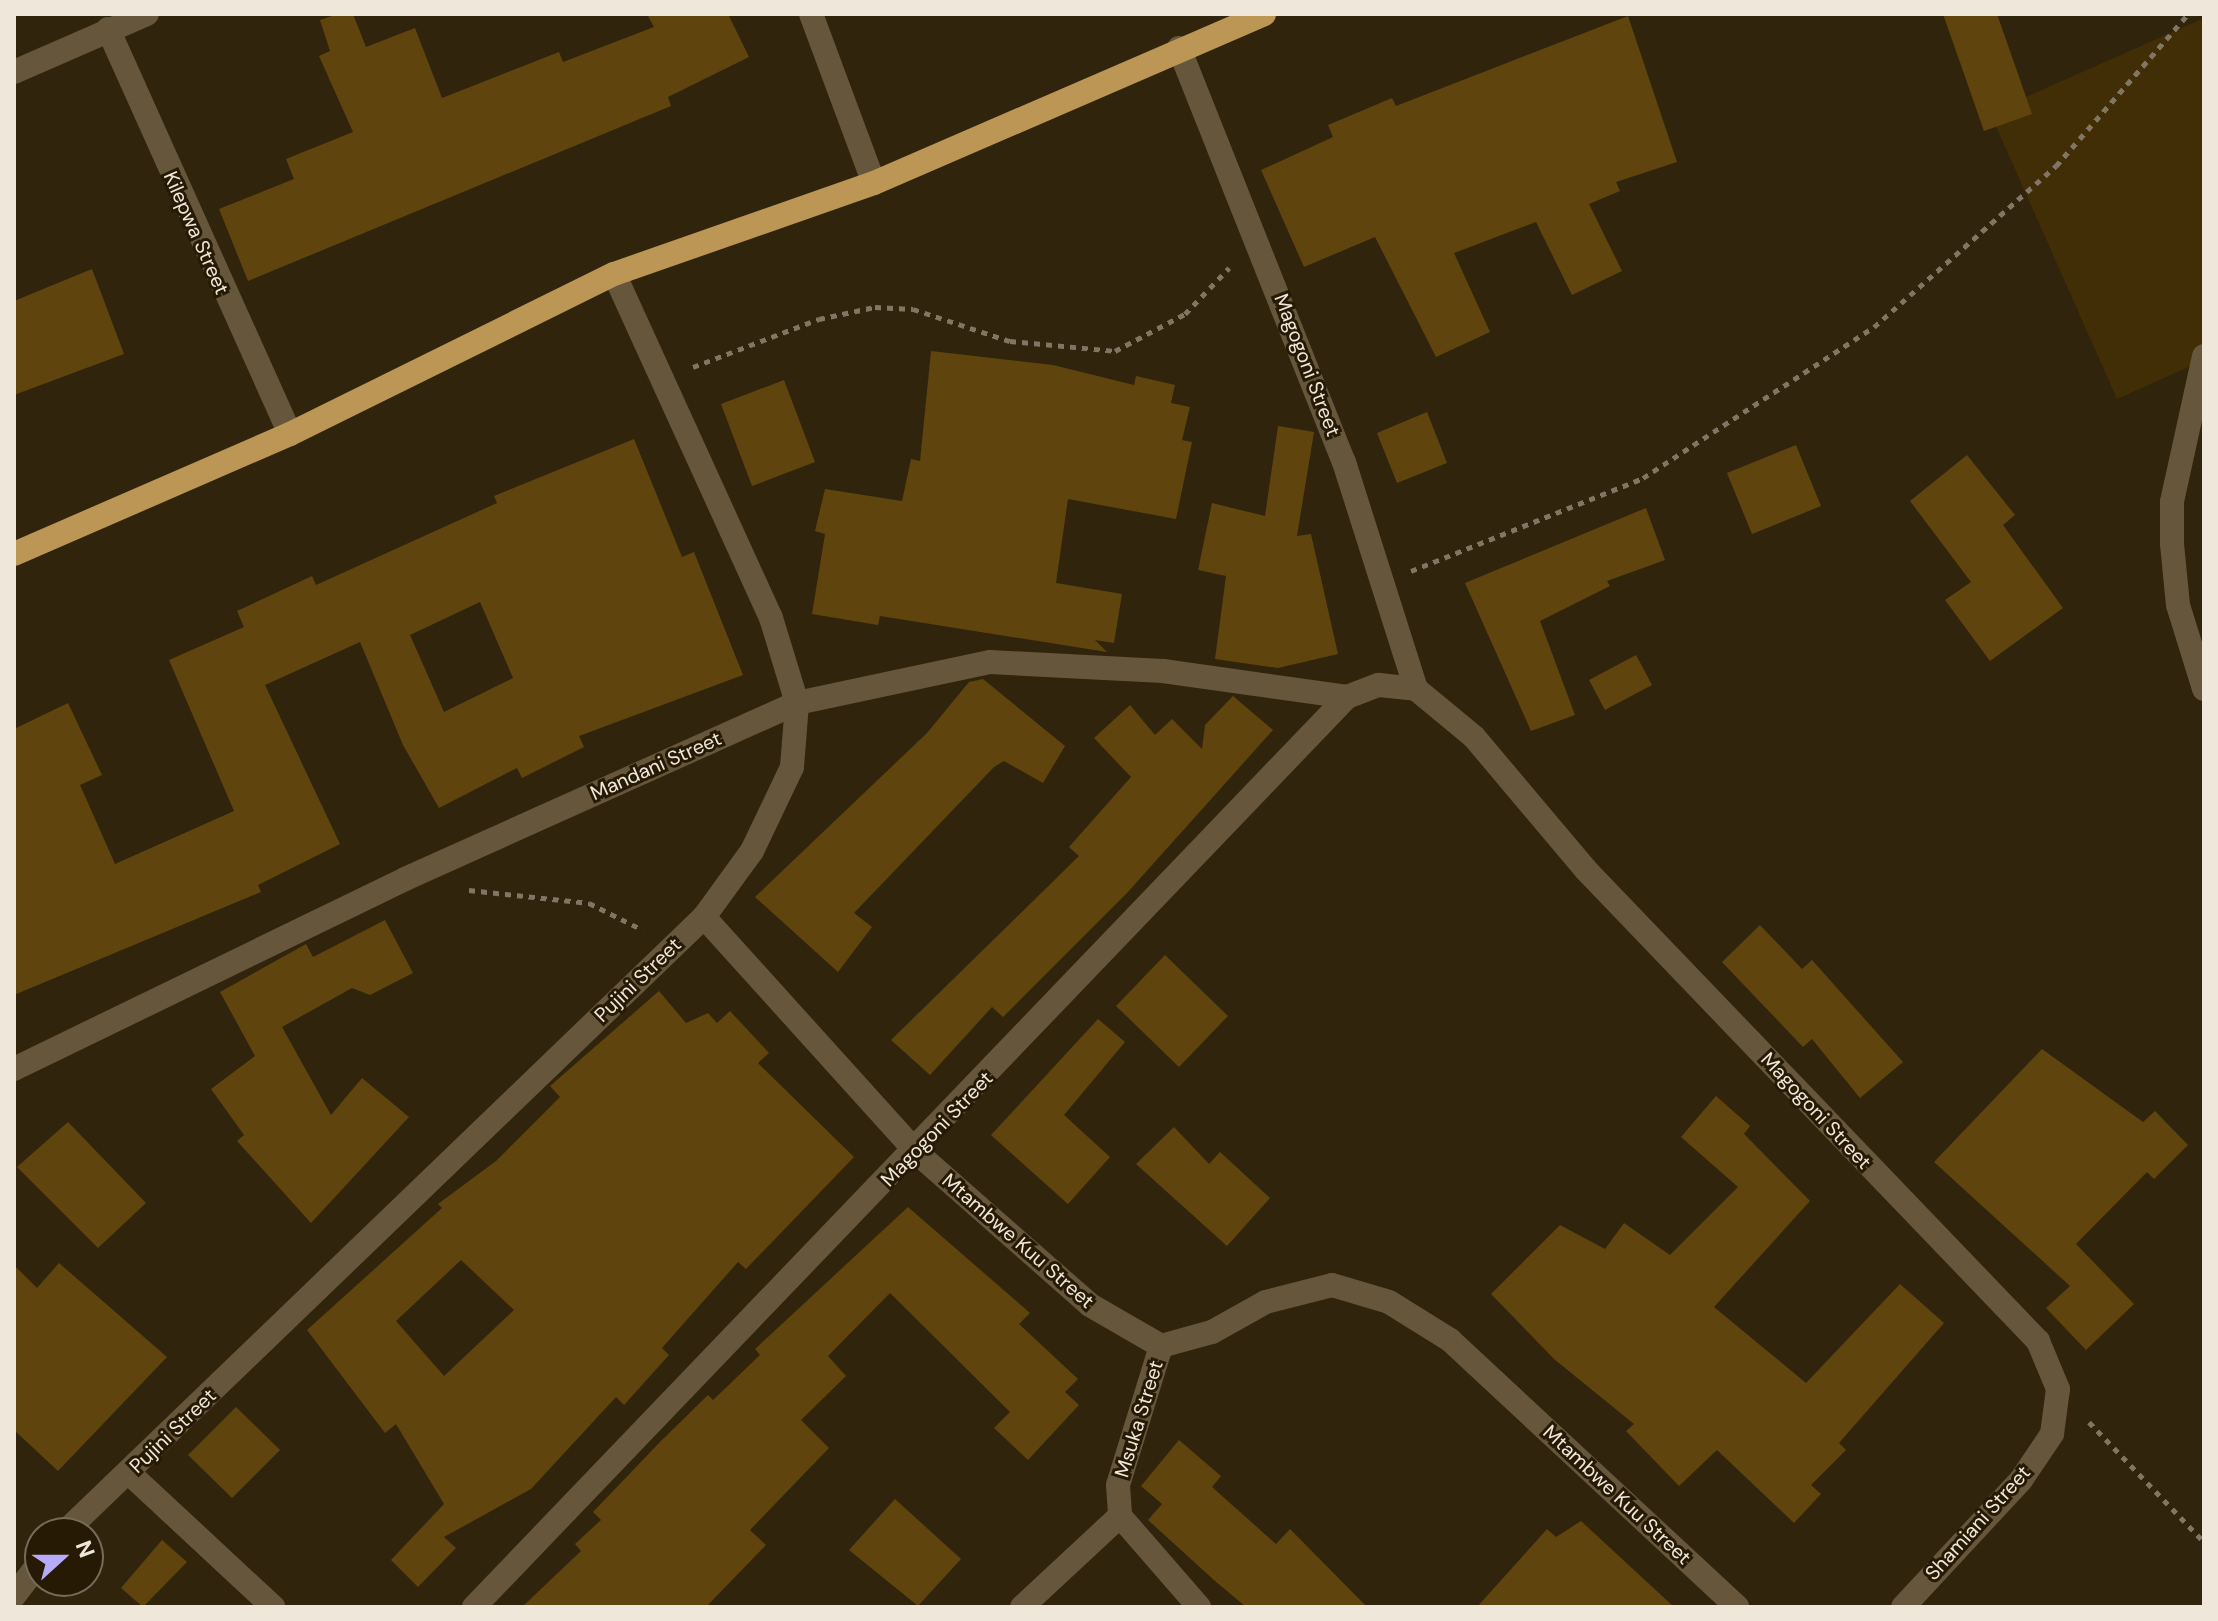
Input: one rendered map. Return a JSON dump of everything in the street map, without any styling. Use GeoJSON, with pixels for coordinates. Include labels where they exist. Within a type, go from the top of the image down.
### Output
{"type":"FeatureCollection","features":[{"type":"Feature","properties":{"kind":"highway"},"geometry":{"type":"LineString","coordinates":[[14,554],[290,434],[614,274],[874,183],[1179,48],[1264,14]]}},
{"type":"Feature","properties":{"kind":"street"},"geometry":{"type":"LineString","coordinates":[[14,72],[147,14]]}},
{"type":"Feature","properties":{"kind":"street"},"geometry":{"type":"LineString","coordinates":[[811,14],[874,183]]}},
{"type":"Feature","properties":{"kind":"street","name":"Kilepwa Street"},"geometry":{"type":"LineString","coordinates":[[108,29],[290,434]]}},
{"type":"Feature","properties":{"kind":"street","name":"Magogoni Street"},"geometry":{"type":"LineString","coordinates":[[1179,48],[1258,233],[1384,582],[1416,689]]}},
{"type":"Feature","properties":{"kind":"street","name":"Pujini Street"},"geometry":{"type":"LineString","coordinates":[[81,1517],[704,917],[752,851],[792,767],[797,703],[771,618],[658,381],[614,274]]}},
{"type":"Feature","properties":{"kind":"street"},"geometry":{"type":"LineString","coordinates":[[2204,356],[2172,502],[2178,605],[2204,689]]}},
{"type":"Feature","properties":{"kind":"street","name":"Mandani Street"},"geometry":{"type":"LineString","coordinates":[[14,1069],[405,879],[797,703],[990,662],[1163,671],[1347,697]]}},
{"type":"Feature","properties":{"kind":"street","name":"Magogoni Street"},"geometry":{"type":"LineString","coordinates":[[474,1607],[916,1152],[1347,697],[1379,685],[1416,689],[1474,737],[1586,870],[2038,1341],[2058,1389]]}},
{"type":"Feature","properties":{"kind":"street","name":"Mtambwe Kuu Street"},"geometry":{"type":"LineString","coordinates":[[704,917],[916,1152],[1090,1305],[1161,1346],[1212,1332],[1266,1302],[1332,1285],[1389,1302],[1450,1340],[1737,1607]]}},
{"type":"Feature","properties":{"kind":"street","name":"Msuka Street"},"geometry":{"type":"LineString","coordinates":[[1120,1516],[1118,1485],[1161,1346]]}},
{"type":"Feature","properties":{"kind":"street","name":"Shamiani Street"},"geometry":{"type":"LineString","coordinates":[[1903,1607],[2021,1480],[2052,1434],[2058,1389]]}},
{"type":"Feature","properties":{"kind":"street"},"geometry":{"type":"LineString","coordinates":[[129,1473],[273,1607]]}},
{"type":"Feature","properties":{"kind":"street"},"geometry":{"type":"LineString","coordinates":[[1022,1607],[1120,1516],[1199,1607]]}},
{"type":"Feature","properties":{"kind":"path"},"geometry":{"type":"LineString","coordinates":[[1384,582],[1643,478],[1772,399],[1979,241],[2056,166],[2188,14]]}},
{"type":"Feature","properties":{"kind":"path"},"geometry":{"type":"LineString","coordinates":[[658,381],[819,319],[875,307],[913,309],[1035,345],[1115,351],[1185,314],[1258,233]]}},
{"type":"Feature","properties":{"kind":"path"},"geometry":{"type":"LineString","coordinates":[[405,879],[589,903],[672,947]]}},
{"type":"Feature","properties":{"kind":"path"},"geometry":{"type":"LineString","coordinates":[[2058,1389],[2204,1542]]}},
{"type":"Feature","properties":{"kind":"shaded area"},"geometry":{"type":"Polygon","coordinates":[[[2204,18],[2204,360],[2117,399],[1990,113],[2204,18]]]}},
{"type":"Feature","properties":{"kind":"building"},"geometry":{"type":"Polygon","coordinates":[[[338,14],[353,14],[366,47],[415,28],[442,98],[559,52],[563,62],[654,27],[647,14],[728,14],[749,57],[668,97],[671,106],[248,281],[219,209],[294,179],[286,159],[353,132],[319,56],[330,51],[320,20],[338,14]]]}},
{"type":"Feature","properties":{"kind":"building"},"geometry":{"type":"Polygon","coordinates":[[[1943,14],[1997,14],[2032,114],[1984,131],[1943,14]]]}},
{"type":"Feature","properties":{"kind":"building"},"geometry":{"type":"Polygon","coordinates":[[[1628,16],[1677,162],[1616,182],[1620,191],[1589,204],[1622,271],[1572,295],[1536,222],[1454,253],[1490,332],[1436,357],[1375,237],[1304,267],[1261,170],[1333,137],[1328,125],[1392,98],[1396,106],[1628,16]]]}},
{"type":"Feature","properties":{"kind":"building"},"geometry":{"type":"Polygon","coordinates":[[[92,269],[124,354],[14,395],[14,301],[92,269]]]}},
{"type":"Feature","properties":{"kind":"building"},"geometry":{"type":"Polygon","coordinates":[[[931,351],[1053,365],[1134,385],[1136,376],[1175,385],[1171,403],[1190,407],[1182,440],[1192,442],[1176,519],[1068,499],[1056,583],[1122,594],[1114,643],[1095,640],[1107,652],[880,616],[878,625],[812,614],[825,534],[815,531],[825,489],[902,501],[911,459],[920,461],[931,351]]]}},
{"type":"Feature","properties":{"kind":"building"},"geometry":{"type":"Polygon","coordinates":[[[784,380],[815,462],[752,486],[721,404],[784,380]]]}},
{"type":"Feature","properties":{"kind":"building"},"geometry":{"type":"Polygon","coordinates":[[[1427,412],[1447,463],[1397,483],[1377,433],[1427,412]]]}},
{"type":"Feature","properties":{"kind":"building"},"geometry":{"type":"Polygon","coordinates":[[[1278,426],[1314,432],[1297,536],[1311,534],[1338,654],[1278,668],[1215,659],[1226,576],[1198,570],[1212,503],[1265,516],[1278,426]]]}},
{"type":"Feature","properties":{"kind":"building"},"geometry":{"type":"Polygon","coordinates":[[[634,439],[682,557],[694,552],[743,675],[579,736],[584,747],[522,778],[517,768],[439,808],[403,745],[360,642],[265,685],[340,844],[258,885],[261,892],[14,995],[14,729],[68,703],[102,775],[80,785],[115,864],[234,811],[169,660],[244,627],[237,611],[312,576],[316,585],[497,503],[494,496],[634,439]],[[480,602],[410,635],[444,712],[513,678],[480,602]]]}},
{"type":"Feature","properties":{"kind":"building"},"geometry":{"type":"Polygon","coordinates":[[[1796,445],[1821,506],[1752,534],[1727,473],[1796,445]]]}},
{"type":"Feature","properties":{"kind":"building"},"geometry":{"type":"Polygon","coordinates":[[[1967,455],[2015,515],[2003,525],[2063,608],[1990,661],[1945,600],[1971,582],[1910,501],[1967,455]]]}},
{"type":"Feature","properties":{"kind":"building"},"geometry":{"type":"Polygon","coordinates":[[[1646,508],[1665,560],[1607,581],[1610,586],[1540,621],[1575,715],[1531,731],[1465,583],[1646,508]]]}},
{"type":"Feature","properties":{"kind":"building"},"geometry":{"type":"Polygon","coordinates":[[[1636,655],[1652,685],[1605,710],[1589,680],[1636,655]]]}},
{"type":"Feature","properties":{"kind":"building"},"geometry":{"type":"Polygon","coordinates":[[[983,679],[1065,746],[1043,783],[1004,761],[994,767],[854,913],[872,927],[838,972],[755,897],[927,733],[969,682],[983,679]]]}},
{"type":"Feature","properties":{"kind":"building"},"geometry":{"type":"Polygon","coordinates":[[[1233,696],[1273,730],[1127,893],[1003,1017],[992,1007],[930,1075],[891,1040],[1079,856],[1069,847],[1131,777],[1094,738],[1130,705],[1155,735],[1172,719],[1202,749],[1205,725],[1233,696]]]}},
{"type":"Feature","properties":{"kind":"building"},"geometry":{"type":"Polygon","coordinates":[[[385,920],[413,973],[370,995],[352,988],[282,1027],[331,1115],[362,1078],[409,1117],[311,1223],[237,1141],[244,1135],[211,1089],[255,1056],[220,992],[306,944],[313,957],[385,920]]]}},
{"type":"Feature","properties":{"kind":"building"},"geometry":{"type":"Polygon","coordinates":[[[1760,925],[1802,969],[1812,960],[1903,1062],[1860,1098],[1812,1039],[1803,1047],[1722,962],[1760,925]]]}},
{"type":"Feature","properties":{"kind":"building"},"geometry":{"type":"Polygon","coordinates":[[[1165,955],[1228,1016],[1179,1067],[1116,1006],[1165,955]]]}},
{"type":"Feature","properties":{"kind":"building"},"geometry":{"type":"Polygon","coordinates":[[[659,991],[686,1023],[708,1013],[717,1023],[730,1011],[769,1053],[758,1063],[854,1157],[746,1269],[738,1262],[662,1348],[669,1355],[624,1405],[616,1397],[531,1489],[444,1537],[456,1548],[418,1587],[391,1560],[444,1504],[396,1424],[385,1433],[307,1330],[442,1208],[438,1204],[496,1161],[560,1097],[550,1086],[659,991]],[[461,1260],[396,1321],[444,1376],[514,1310],[461,1260]]]}},
{"type":"Feature","properties":{"kind":"building"},"geometry":{"type":"Polygon","coordinates":[[[1098,1019],[1125,1042],[1064,1115],[1110,1157],[1068,1204],[991,1135],[1098,1019]]]}},
{"type":"Feature","properties":{"kind":"building"},"geometry":{"type":"Polygon","coordinates":[[[2042,1049],[2143,1122],[2155,1111],[2188,1145],[2154,1179],[2147,1172],[2076,1244],[2134,1304],[2086,1350],[2046,1308],[2070,1286],[1934,1162],[2042,1049]]]}},
{"type":"Feature","properties":{"kind":"building"},"geometry":{"type":"Polygon","coordinates":[[[1716,1096],[1750,1126],[1744,1134],[1810,1201],[1714,1307],[1806,1383],[1900,1284],[1944,1323],[1839,1443],[1846,1450],[1811,1485],[1821,1494],[1794,1523],[1717,1450],[1679,1486],[1626,1431],[1634,1424],[1554,1359],[1491,1294],[1560,1225],[1605,1249],[1624,1223],[1670,1255],[1738,1187],[1681,1137],[1716,1096]]]}},
{"type":"Feature","properties":{"kind":"building"},"geometry":{"type":"Polygon","coordinates":[[[68,1122],[146,1203],[98,1248],[17,1167],[68,1122]]]}},
{"type":"Feature","properties":{"kind":"building"},"geometry":{"type":"Polygon","coordinates":[[[1174,1127],[1209,1164],[1220,1152],[1270,1198],[1227,1246],[1136,1164],[1174,1127]]]}},
{"type":"Feature","properties":{"kind":"building"},"geometry":{"type":"Polygon","coordinates":[[[908,1207],[1030,1313],[1019,1324],[1078,1379],[1065,1392],[1079,1405],[1028,1460],[994,1428],[1010,1412],[890,1293],[828,1356],[846,1376],[801,1420],[829,1448],[750,1530],[766,1545],[706,1607],[522,1607],[581,1551],[575,1544],[601,1520],[593,1512],[660,1442],[708,1395],[713,1400],[760,1355],[755,1349],[908,1207]]]}},
{"type":"Feature","properties":{"kind":"building"},"geometry":{"type":"Polygon","coordinates":[[[59,1263],[167,1357],[58,1471],[14,1430],[14,1265],[37,1288],[59,1263]]]}},
{"type":"Feature","properties":{"kind":"building"},"geometry":{"type":"Polygon","coordinates":[[[236,1407],[280,1450],[232,1498],[188,1455],[236,1407]]]}},
{"type":"Feature","properties":{"kind":"building"},"geometry":{"type":"Polygon","coordinates":[[[1179,1440],[1221,1476],[1212,1487],[1276,1544],[1290,1529],[1367,1607],[1246,1607],[1215,1581],[1148,1520],[1162,1504],[1141,1486],[1179,1440]]]}},
{"type":"Feature","properties":{"kind":"building"},"geometry":{"type":"Polygon","coordinates":[[[895,1499],[961,1559],[918,1606],[849,1550],[895,1499]]]}},
{"type":"Feature","properties":{"kind":"building"},"geometry":{"type":"Polygon","coordinates":[[[1581,1521],[1674,1607],[1477,1607],[1547,1529],[1556,1537],[1581,1521]]]}},
{"type":"Feature","properties":{"kind":"building"},"geometry":{"type":"Polygon","coordinates":[[[162,1540],[187,1562],[143,1607],[121,1588],[162,1540]]]}}]}
